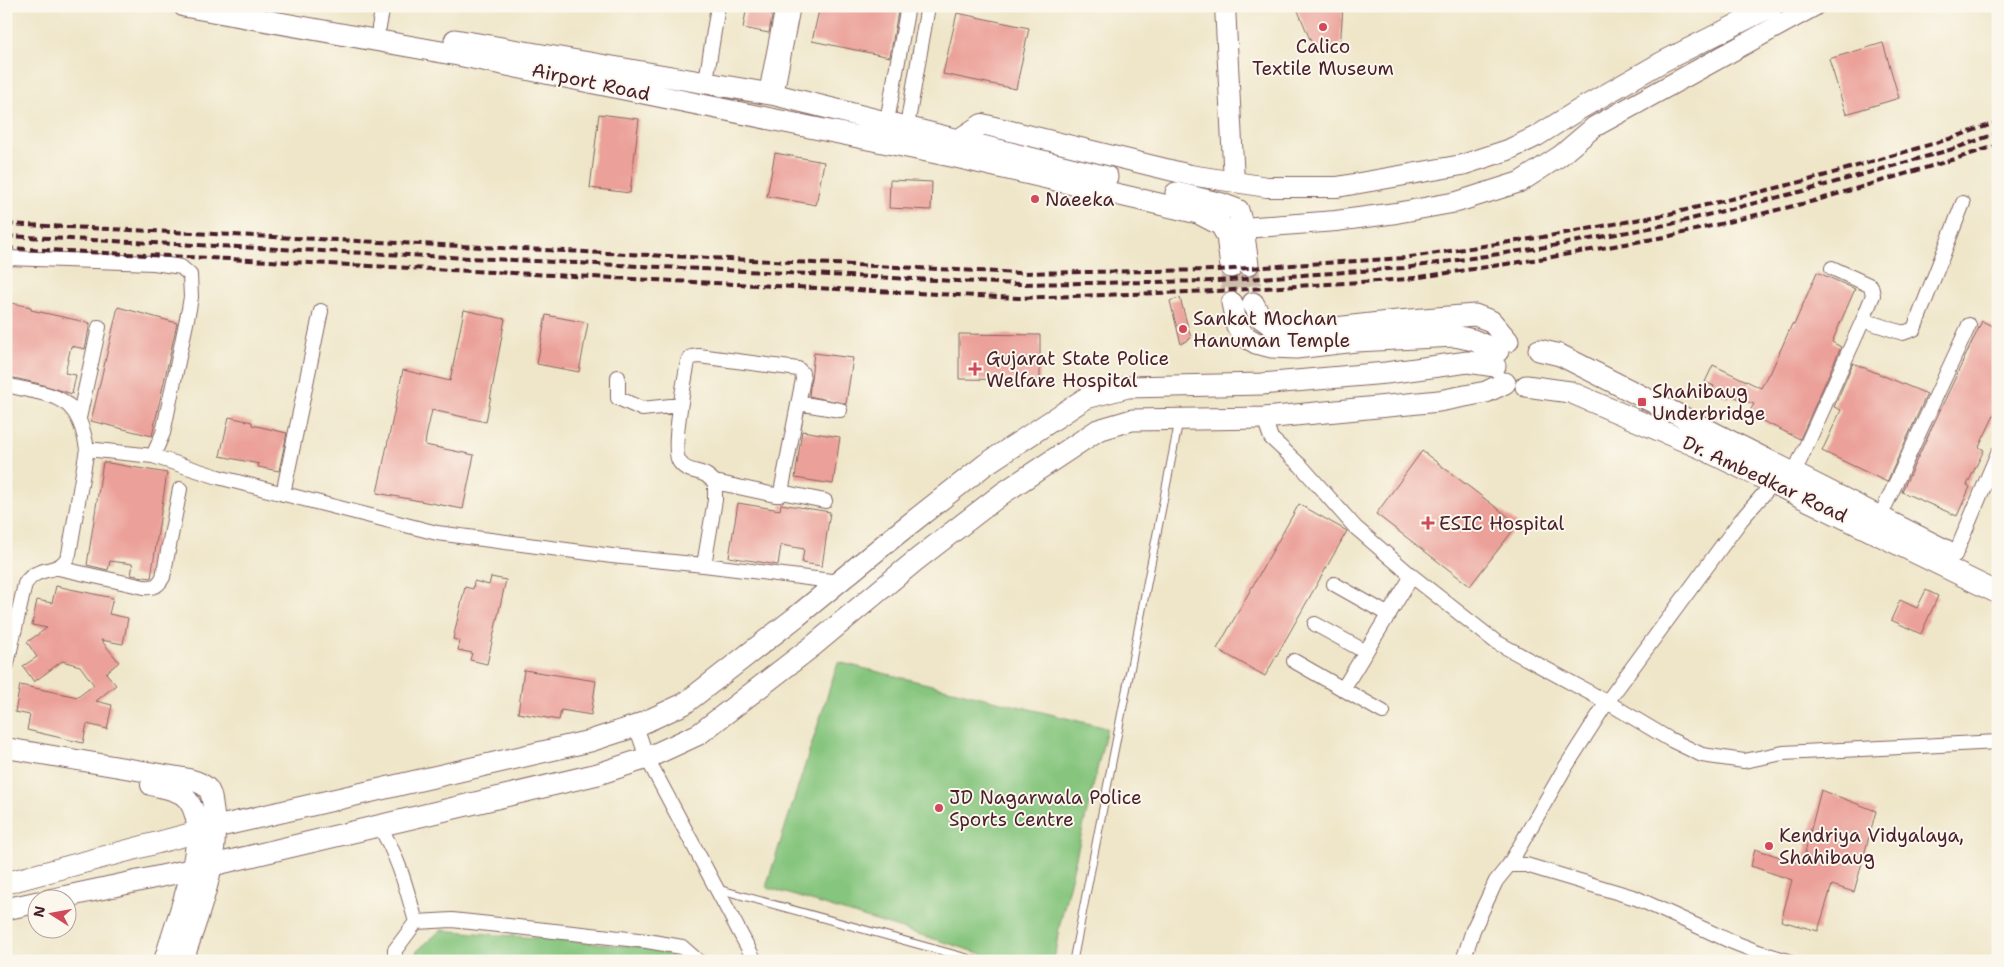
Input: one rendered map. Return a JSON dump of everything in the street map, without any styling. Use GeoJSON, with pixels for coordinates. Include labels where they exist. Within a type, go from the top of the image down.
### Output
{"type":"FeatureCollection","features":[{"type":"Feature","properties":{"kind":"main road","name":"Airport Road"},"geometry":{"type":"LineString","coordinates":[[184,6],[958,148],[1001,159]]}},
{"type":"Feature","properties":{"kind":"main road","name":"Airport Road"},"geometry":{"type":"LineString","coordinates":[[265,6],[381,16],[771,94],[897,124],[958,148]]}},
{"type":"Feature","properties":{"kind":"main road"},"geometry":{"type":"LineString","coordinates":[[1001,159],[1222,204],[1238,210],[1243,228],[1240,266],[1221,225],[1198,213],[1001,159]]}},
{"type":"Feature","properties":{"kind":"main road"},"geometry":{"type":"LineString","coordinates":[[1242,303],[1237,326],[1244,336],[1256,343],[1272,347],[1296,348],[1455,336],[1473,340],[1532,382],[1541,371],[1542,357],[1539,350]]}},
{"type":"Feature","properties":{"kind":"main road","name":"Dr. Ambedkar Road"},"geometry":{"type":"LineString","coordinates":[[1998,577],[1560,355],[1539,350],[1528,341],[1514,339],[1506,365],[1701,448],[1998,593]]}},
{"type":"Feature","properties":{"kind":"main road"},"geometry":{"type":"LineString","coordinates":[[6,882],[207,830],[590,741],[636,726],[684,704],[986,464],[1086,398],[1128,387],[1262,384],[1386,373],[1468,362],[1506,365]]}},
{"type":"Feature","properties":{"kind":"main road"},"geometry":{"type":"LineString","coordinates":[[78,894],[213,865],[378,824],[598,774],[647,758],[699,734],[814,645],[915,561],[1003,493],[1098,430],[1132,420],[1264,418],[1439,401],[1486,392],[1506,365]]}},
{"type":"Feature","properties":{"kind":"main road"},"geometry":{"type":"LineString","coordinates":[[6,908],[28,904]]}},
{"type":"Feature","properties":{"kind":"street"},"geometry":{"type":"LineString","coordinates":[[706,81],[718,6]]}},
{"type":"Feature","properties":{"kind":"street"},"geometry":{"type":"LineString","coordinates":[[771,94],[783,6]]}},
{"type":"Feature","properties":{"kind":"street"},"geometry":{"type":"LineString","coordinates":[[771,94],[793,6]]}},
{"type":"Feature","properties":{"kind":"street"},"geometry":{"type":"LineString","coordinates":[[897,124],[908,6]]}},
{"type":"Feature","properties":{"kind":"street"},"geometry":{"type":"LineString","coordinates":[[897,124],[928,6]]}},
{"type":"Feature","properties":{"kind":"street"},"geometry":{"type":"LineString","coordinates":[[1226,6],[1234,182]]}},
{"type":"Feature","properties":{"kind":"street"},"geometry":{"type":"LineString","coordinates":[[958,148],[982,124],[1190,175],[1267,187],[1337,187],[1462,165],[1508,150],[1537,136],[1662,62],[1773,6]]}},
{"type":"Feature","properties":{"kind":"street"},"geometry":{"type":"LineString","coordinates":[[1243,228],[1336,221],[1457,202],[1520,182],[1560,156],[1594,127],[1814,6]]}},
{"type":"Feature","properties":{"kind":"street"},"geometry":{"type":"LineString","coordinates":[[1537,136],[1551,162]]}},
{"type":"Feature","properties":{"kind":"street"},"geometry":{"type":"LineString","coordinates":[[1863,320],[1903,333],[1914,329],[1963,203]]}},
{"type":"Feature","properties":{"kind":"street"},"geometry":{"type":"LineString","coordinates":[[6,258],[154,263],[181,267],[190,275],[191,297],[189,309],[163,433],[153,456]]}},
{"type":"Feature","properties":{"kind":"street"},"geometry":{"type":"LineString","coordinates":[[1794,473],[1873,295],[1870,286],[1832,268]]}},
{"type":"Feature","properties":{"kind":"street"},"geometry":{"type":"LineString","coordinates":[[283,494],[321,311]]}},
{"type":"Feature","properties":{"kind":"street"},"geometry":{"type":"LineString","coordinates":[[1880,517],[1969,325]]}},
{"type":"Feature","properties":{"kind":"street"},"geometry":{"type":"LineString","coordinates":[[80,418],[99,327]]}},
{"type":"Feature","properties":{"kind":"street"},"geometry":{"type":"LineString","coordinates":[[699,356],[798,369],[802,373],[803,379],[798,403],[779,496],[715,482],[705,474],[688,470],[679,462],[677,454],[680,406],[688,361],[692,357],[699,356]]}},
{"type":"Feature","properties":{"kind":"street"},"geometry":{"type":"LineString","coordinates":[[618,377],[618,398],[642,408],[680,406]]}},
{"type":"Feature","properties":{"kind":"street"},"geometry":{"type":"LineString","coordinates":[[6,385],[57,397],[68,403],[80,418],[84,431],[87,449],[69,554],[66,563],[58,568]]}},
{"type":"Feature","properties":{"kind":"street"},"geometry":{"type":"LineString","coordinates":[[798,403],[840,410]]}},
{"type":"Feature","properties":{"kind":"street"},"geometry":{"type":"LineString","coordinates":[[1264,418],[1271,438],[1301,466],[1356,527],[1412,576],[1496,642],[1607,702],[1669,739],[1702,755],[1744,761],[1783,753],[1998,742]]}},
{"type":"Feature","properties":{"kind":"street"},"geometry":{"type":"LineString","coordinates":[[87,449],[153,456],[218,477],[437,533],[612,556],[704,565],[839,582]]}},
{"type":"Feature","properties":{"kind":"street"},"geometry":{"type":"LineString","coordinates":[[1955,555],[1998,453]]}},
{"type":"Feature","properties":{"kind":"street"},"geometry":{"type":"LineString","coordinates":[[704,565],[715,500],[715,482]]}},
{"type":"Feature","properties":{"kind":"street"},"geometry":{"type":"LineString","coordinates":[[1463,961],[1476,922],[1496,881],[1509,865],[1563,771],[1607,702],[1741,520],[1774,482]]}},
{"type":"Feature","properties":{"kind":"street"},"geometry":{"type":"LineString","coordinates":[[6,668],[26,584],[30,577],[36,573],[46,569],[58,568],[144,588],[153,588],[158,585],[163,577],[180,489]]}},
{"type":"Feature","properties":{"kind":"street"},"geometry":{"type":"LineString","coordinates":[[781,492],[825,501]]}},
{"type":"Feature","properties":{"kind":"street"},"geometry":{"type":"LineString","coordinates":[[1344,690],[1412,576]]}},
{"type":"Feature","properties":{"kind":"street"},"geometry":{"type":"LineString","coordinates":[[1334,584],[1389,614]]}},
{"type":"Feature","properties":{"kind":"street"},"geometry":{"type":"LineString","coordinates":[[1315,624],[1366,652]]}},
{"type":"Feature","properties":{"kind":"street"},"geometry":{"type":"LineString","coordinates":[[1294,661],[1383,712]]}},
{"type":"Feature","properties":{"kind":"street"},"geometry":{"type":"LineString","coordinates":[[636,726],[647,758],[755,961]]}},
{"type":"Feature","properties":{"kind":"street"},"geometry":{"type":"LineString","coordinates":[[6,748],[200,783],[207,787],[210,793],[207,830],[213,865],[183,961]]}},
{"type":"Feature","properties":{"kind":"street"},"geometry":{"type":"LineString","coordinates":[[6,757],[178,792],[190,802],[194,813],[207,830]]}},
{"type":"Feature","properties":{"kind":"street"},"geometry":{"type":"LineString","coordinates":[[378,824],[391,844],[416,922]]}},
{"type":"Feature","properties":{"kind":"street"},"geometry":{"type":"LineString","coordinates":[[164,961],[191,869],[207,830]]}},
{"type":"Feature","properties":{"kind":"street"},"geometry":{"type":"LineString","coordinates":[[1509,865],[1526,865],[1636,898],[1730,941],[1788,961]]}},
{"type":"Feature","properties":{"kind":"street"},"geometry":{"type":"LineString","coordinates":[[395,961],[395,950],[416,922],[452,920],[647,941],[682,947],[698,961]]}},
{"type":"Feature","properties":{"kind":"lane"},"geometry":{"type":"LineString","coordinates":[[1072,961],[1179,420]]}},
{"type":"Feature","properties":{"kind":"lane"},"geometry":{"type":"LineString","coordinates":[[715,888],[978,961]]}},
{"type":"Feature","properties":{"kind":"green space","name":"JD Nagarwala Police Sports Centre"},"geometry":{"type":"Polygon","coordinates":[[[838,662],[1107,728],[1059,928],[1054,961],[1005,961],[766,887],[838,662]]]}},
{"type":"Feature","properties":{"kind":"green space"},"geometry":{"type":"Polygon","coordinates":[[[441,930],[655,948],[682,961],[411,961],[417,951],[441,930]]]}},
{"type":"Feature","properties":{"kind":"building"},"geometry":{"type":"Polygon","coordinates":[[[747,6],[774,6],[769,33],[743,28],[747,6]]]}},
{"type":"Feature","properties":{"kind":"building"},"geometry":{"type":"Polygon","coordinates":[[[820,6],[899,6],[890,57],[812,41],[820,6]]]}},
{"type":"Feature","properties":{"kind":"building","name":"Calico Textile Museum"},"geometry":{"type":"Polygon","coordinates":[[[1296,6],[1343,6],[1340,49],[1314,49],[1296,6]]]}},
{"type":"Feature","properties":{"kind":"building"},"geometry":{"type":"Polygon","coordinates":[[[957,13],[1029,28],[1016,89],[943,74],[957,13]]]}},
{"type":"Feature","properties":{"kind":"building"},"geometry":{"type":"Polygon","coordinates":[[[1883,43],[1899,98],[1846,114],[1829,59],[1883,43]]]}},
{"type":"Feature","properties":{"kind":"building"},"geometry":{"type":"Polygon","coordinates":[[[599,114],[639,119],[630,193],[590,188],[599,114]]]}},
{"type":"Feature","properties":{"kind":"building"},"geometry":{"type":"Polygon","coordinates":[[[775,153],[824,162],[816,205],[767,196],[775,153]]]}},
{"type":"Feature","properties":{"kind":"building"},"geometry":{"type":"Polygon","coordinates":[[[890,180],[932,182],[931,210],[889,208],[890,180]]]}},
{"type":"Feature","properties":{"kind":"building"},"geometry":{"type":"Polygon","coordinates":[[[1817,272],[1855,289],[1832,342],[1841,347],[1800,439],[1748,414],[1754,404],[1729,395],[1728,398],[1713,391],[1714,386],[1705,382],[1713,365],[1761,388],[1768,374],[1770,374],[1792,324],[1794,325],[1817,272]]]}},
{"type":"Feature","properties":{"kind":"building"},"geometry":{"type":"Polygon","coordinates":[[[1180,298],[1191,338],[1181,344],[1170,301],[1180,298]]]}},
{"type":"Feature","properties":{"kind":"building"},"geometry":{"type":"Polygon","coordinates":[[[6,302],[31,307],[31,310],[90,323],[85,349],[71,346],[65,373],[76,375],[72,394],[6,376],[6,302]]]}},
{"type":"Feature","properties":{"kind":"building"},"geometry":{"type":"Polygon","coordinates":[[[118,307],[177,323],[152,436],[91,421],[118,307]]]}},
{"type":"Feature","properties":{"kind":"building"},"geometry":{"type":"Polygon","coordinates":[[[464,310],[505,319],[486,422],[432,410],[426,437],[425,445],[474,455],[463,509],[377,493],[403,370],[450,381],[464,310]]]}},
{"type":"Feature","properties":{"kind":"building"},"geometry":{"type":"Polygon","coordinates":[[[546,315],[588,323],[579,372],[537,364],[546,315]]]}},
{"type":"Feature","properties":{"kind":"building"},"geometry":{"type":"Polygon","coordinates":[[[1982,321],[1998,329],[1998,407],[1979,447],[1984,450],[1967,485],[1970,487],[1957,516],[1902,492],[1982,321]]]}},
{"type":"Feature","properties":{"kind":"building"},"geometry":{"type":"Polygon","coordinates":[[[959,334],[1040,335],[1040,380],[959,379],[959,334]]]}},
{"type":"Feature","properties":{"kind":"building"},"geometry":{"type":"Polygon","coordinates":[[[814,353],[853,358],[846,404],[809,396],[814,353]]]}},
{"type":"Feature","properties":{"kind":"building"},"geometry":{"type":"Polygon","coordinates":[[[1853,363],[1927,394],[1887,482],[1822,451],[1841,410],[1834,407],[1853,363]]]}},
{"type":"Feature","properties":{"kind":"building"},"geometry":{"type":"Polygon","coordinates":[[[229,417],[252,422],[252,425],[287,433],[279,471],[258,467],[259,464],[220,456],[229,417]]]}},
{"type":"Feature","properties":{"kind":"building"},"geometry":{"type":"Polygon","coordinates":[[[802,431],[840,437],[833,484],[795,478],[802,431]]]}},
{"type":"Feature","properties":{"kind":"building"},"geometry":{"type":"Polygon","coordinates":[[[1422,451],[1518,524],[1470,586],[1376,514],[1422,451]]]}},
{"type":"Feature","properties":{"kind":"building"},"geometry":{"type":"Polygon","coordinates":[[[103,462],[167,473],[151,578],[131,575],[133,564],[110,561],[108,570],[87,565],[103,462]]]}},
{"type":"Feature","properties":{"kind":"building"},"geometry":{"type":"Polygon","coordinates":[[[738,503],[780,510],[781,504],[830,512],[822,566],[802,563],[804,549],[781,545],[778,565],[729,557],[738,503]]]}},
{"type":"Feature","properties":{"kind":"building"},"geometry":{"type":"Polygon","coordinates":[[[1299,504],[1347,531],[1265,676],[1217,649],[1299,504]]]}},
{"type":"Feature","properties":{"kind":"building"},"geometry":{"type":"Polygon","coordinates":[[[491,577],[506,580],[487,664],[470,660],[472,653],[458,650],[460,641],[453,639],[465,587],[473,589],[474,581],[489,585],[491,577]]]}},
{"type":"Feature","properties":{"kind":"building"},"geometry":{"type":"Polygon","coordinates":[[[56,586],[113,598],[109,614],[128,618],[123,644],[101,640],[119,662],[106,673],[116,685],[96,701],[112,705],[107,729],[87,724],[83,743],[27,730],[30,715],[15,712],[20,685],[78,697],[94,685],[80,666],[62,661],[34,682],[23,666],[37,657],[27,642],[47,628],[32,625],[37,600],[52,603],[56,586]]]}},
{"type":"Feature","properties":{"kind":"building"},"geometry":{"type":"Polygon","coordinates":[[[1926,590],[1938,596],[1921,634],[1891,620],[1900,600],[1917,608],[1926,590]]]}},
{"type":"Feature","properties":{"kind":"building"},"geometry":{"type":"Polygon","coordinates":[[[524,670],[596,681],[591,715],[561,710],[559,720],[518,713],[524,670]]]}},
{"type":"Feature","properties":{"kind":"building"},"geometry":{"type":"Polygon","coordinates":[[[1821,790],[1876,811],[1854,892],[1832,885],[1818,931],[1781,921],[1792,880],[1751,866],[1755,849],[1802,864],[1821,790]]]}},
{"type":"Feature","properties":{"kind":"tunnel"},"geometry":{"type":"LineString","coordinates":[[1248,265],[1253,303]]}},
{"type":"Feature","properties":{"kind":"tunnel"},"geometry":{"type":"LineString","coordinates":[[1231,267],[1232,303]]}},
{"type":"Feature","properties":{"kind":"railway"},"geometry":{"type":"LineString","coordinates":[[6,224],[1020,273],[1216,270],[1404,258],[1543,237],[1669,214],[1809,180],[1949,139],[1998,122]]}},
{"type":"Feature","properties":{"kind":"railway"},"geometry":{"type":"LineString","coordinates":[[6,236],[1019,284],[1216,281],[1404,268],[1546,247],[1671,224],[1811,189],[1953,149],[1998,133]]}},
{"type":"Feature","properties":{"kind":"railway"},"geometry":{"type":"LineString","coordinates":[[6,248],[1018,298],[1216,291],[1407,279],[1546,258],[1670,236],[1814,201],[1998,145]]}},
{"type":"Feature","properties":{"kind":"place","name":"Calico Textile Museum"},"geometry":{"type":"Point","coordinates":[1323,27]}},
{"type":"Feature","properties":{"kind":"place","name":"Naeeka"},"geometry":{"type":"Point","coordinates":[1035,199]}},
{"type":"Feature","properties":{"kind":"place","name":"Sankat Mochan Hanuman Temple"},"geometry":{"type":"Point","coordinates":[1183,329]}},
{"type":"Feature","properties":{"kind":"place","name":"Gujarat State Police Welfare Hospital"},"geometry":{"type":"Point","coordinates":[975,369]}},
{"type":"Feature","properties":{"kind":"place","name":"Shahibaug Underbridge"},"geometry":{"type":"Point","coordinates":[1642,402]}},
{"type":"Feature","properties":{"kind":"place","name":"ESIC Hospital"},"geometry":{"type":"Point","coordinates":[1428,523]}},
{"type":"Feature","properties":{"kind":"place","name":"JD Nagarwala Police Sports Centre"},"geometry":{"type":"Point","coordinates":[939,808]}},
{"type":"Feature","properties":{"kind":"place","name":"Kendriya Vidyalaya, Shahibaug"},"geometry":{"type":"Point","coordinates":[1769,846]}}]}
